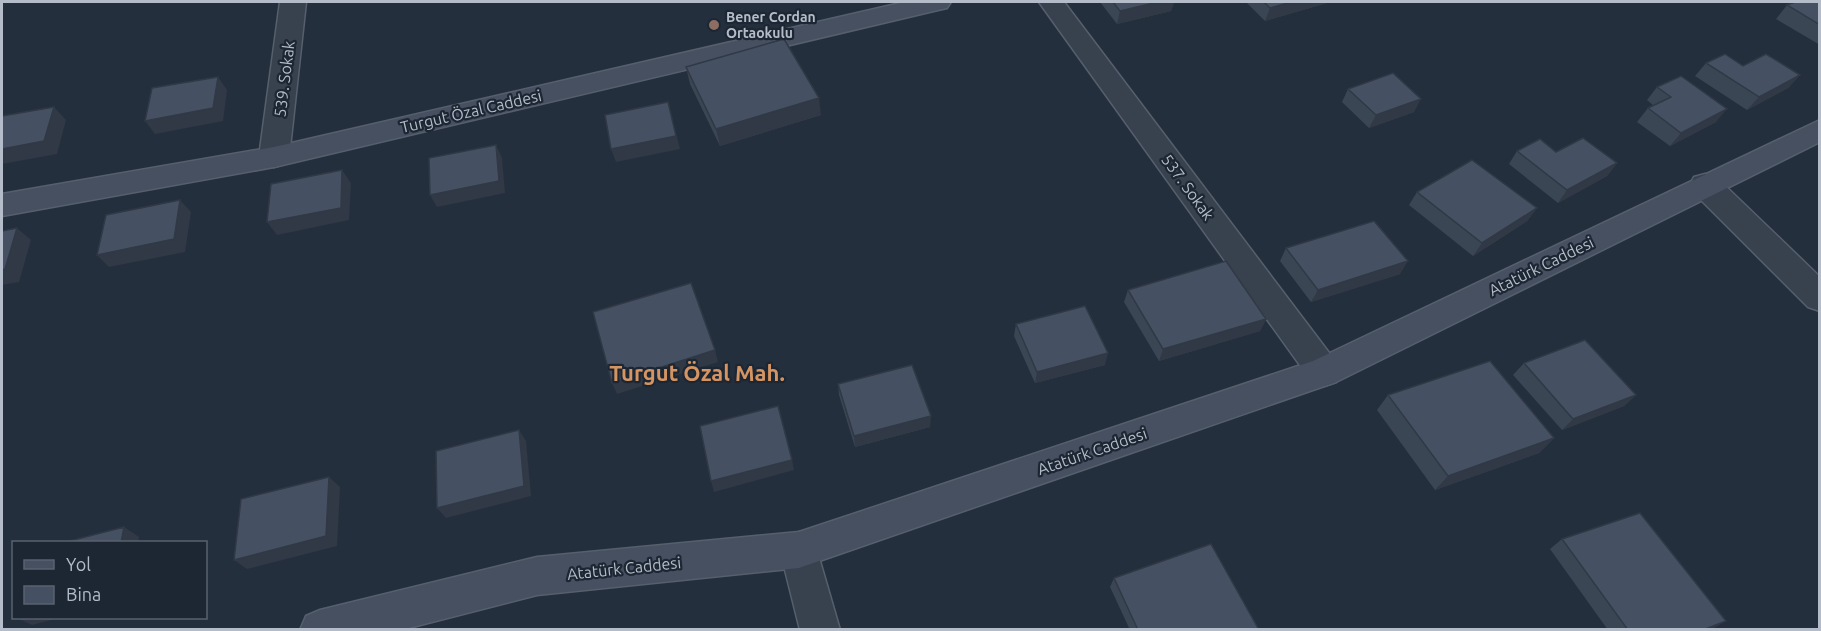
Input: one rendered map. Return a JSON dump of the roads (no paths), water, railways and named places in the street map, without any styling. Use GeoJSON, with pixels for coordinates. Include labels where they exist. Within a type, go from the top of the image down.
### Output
{"type":"FeatureCollection","features":[{"type":"Feature","properties":{"kind":"street","name":"539. Sokak"},"geometry":{"type":"LineString","coordinates":[[274,157],[293,2]]}},
{"type":"Feature","properties":{"kind":"street","name":"Turgut Özal Caddesi"},"geometry":{"type":"LineString","coordinates":[[2,205],[274,157],[938,2]]}},
{"type":"Feature","properties":{"kind":"street","name":"537. Sokak"},"geometry":{"type":"LineString","coordinates":[[1052,2],[1324,372]]}},
{"type":"Feature","properties":{"kind":"street","name":"Atatürk Caddesi"},"geometry":{"type":"LineString","coordinates":[[320,630],[537,576],[799,550],[1324,372],[1820,130]]}},
{"type":"Feature","properties":{"kind":"street"},"geometry":{"type":"LineString","coordinates":[[1705,185],[1820,298]]}},
{"type":"Feature","properties":{"kind":"street"},"geometry":{"type":"LineString","coordinates":[[799,550],[820,630]]}},
{"type":"Feature","properties":{"kind":"place","name":"Bener Cordan Ortaokulu"},"geometry":{"type":"Point","coordinates":[714,25]}},
{"type":"Feature","properties":{"kind":"district","name":"Turgut Özal Mah."},"geometry":{"type":"Point","coordinates":[697,373]}}]}
